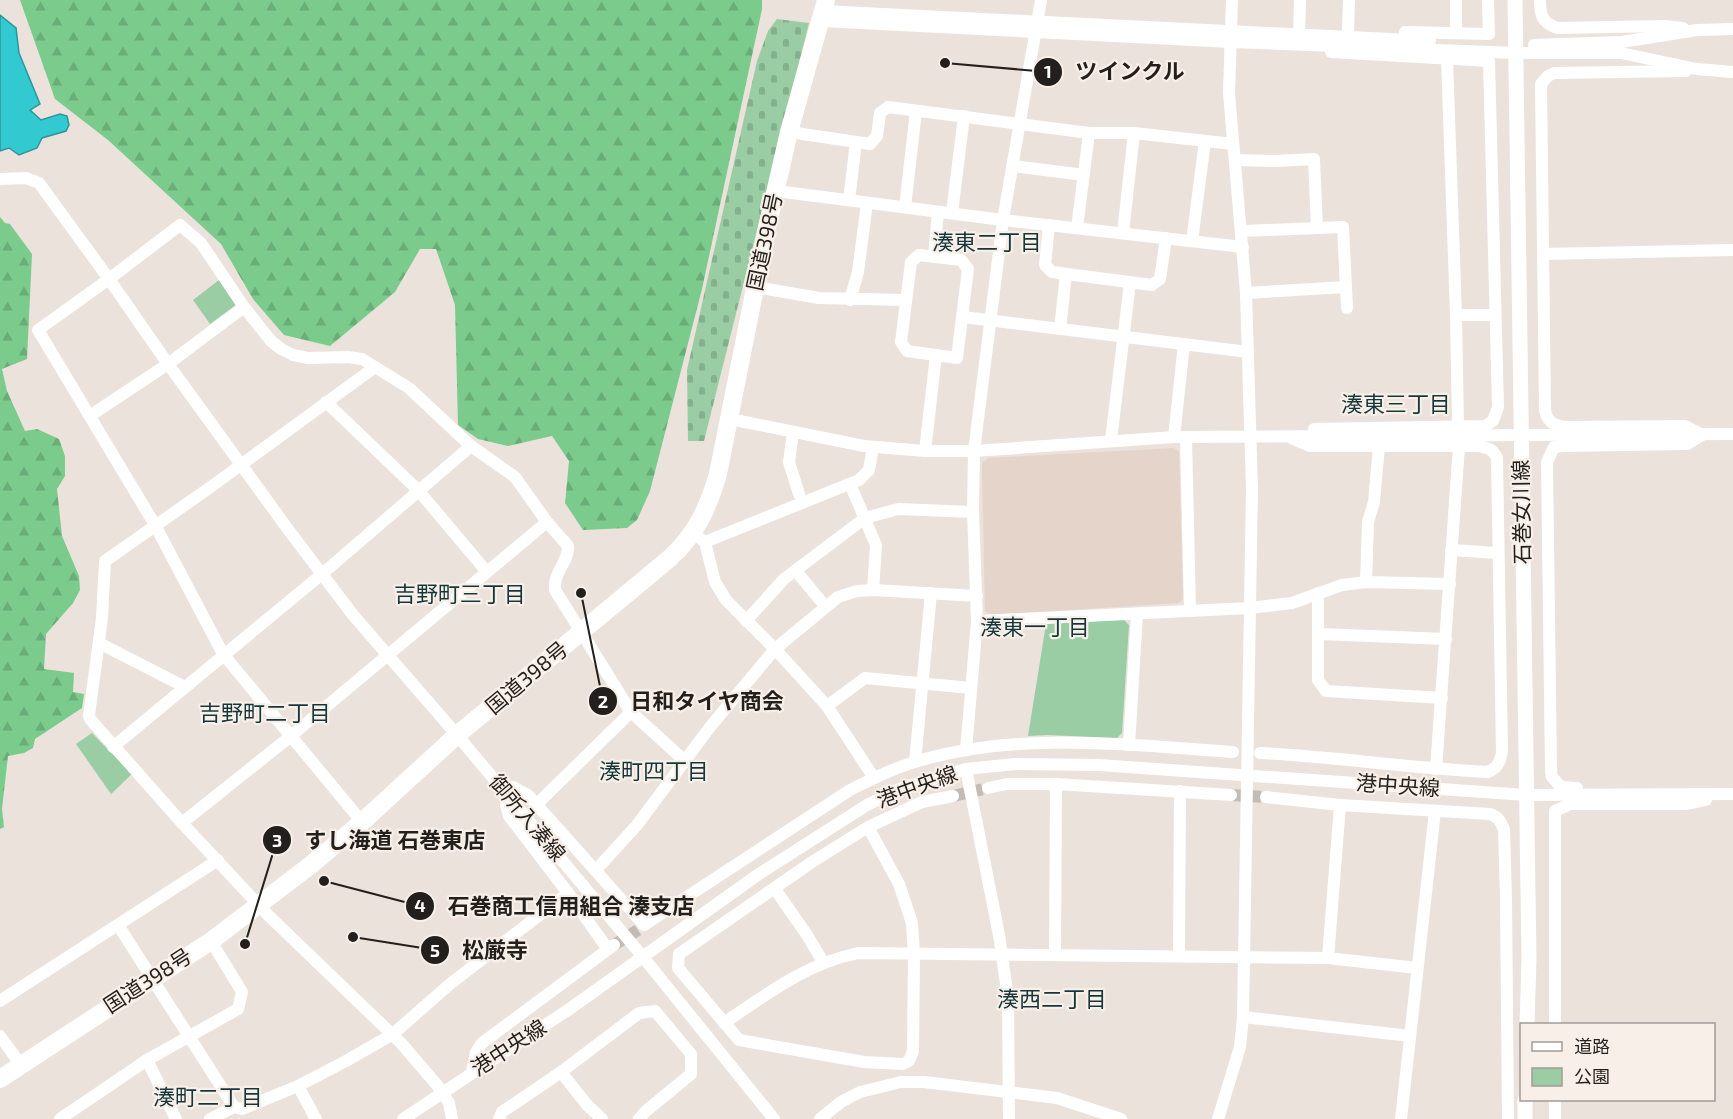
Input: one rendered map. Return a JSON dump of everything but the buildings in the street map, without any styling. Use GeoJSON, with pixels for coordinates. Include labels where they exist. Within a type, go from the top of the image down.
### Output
{"type":"FeatureCollection","features":[{"type":"Feature","properties":{"kind":"highway","name":"国道398号"},"geometry":{"type":"LineString","coordinates":[[0,1079],[211,941],[312,864],[362,822],[457,735],[670,558],[699,538],[718,474],[755,286],[789,132],[823,10]]}},
{"type":"Feature","properties":{"kind":"main road","name":"石巻女川線"},"geometry":{"type":"LineString","coordinates":[[1515,0],[1529,960],[1527,1023]]}},
{"type":"Feature","properties":{"kind":"main road"},"geometry":{"type":"LineString","coordinates":[[1525,1101],[1525,1119]]}},
{"type":"Feature","properties":{"kind":"street"},"geometry":{"type":"LineString","coordinates":[[966,750],[977,621],[973,512],[974,451],[1003,220],[1041,0]]}},
{"type":"Feature","properties":{"kind":"street"},"geometry":{"type":"LineString","coordinates":[[1218,1119],[1240,1047],[1243,1017],[1252,488],[1246,293],[1229,93],[1233,0]]}},
{"type":"Feature","properties":{"kind":"street"},"geometry":{"type":"LineString","coordinates":[[1300,0],[1304,38]]}},
{"type":"Feature","properties":{"kind":"street"},"geometry":{"type":"LineString","coordinates":[[1348,31],[1349,0]]}},
{"type":"Feature","properties":{"kind":"street"},"geometry":{"type":"LineString","coordinates":[[1456,0],[1456,33]]}},
{"type":"Feature","properties":{"kind":"street"},"geometry":{"type":"LineString","coordinates":[[1304,38],[1330,31],[1488,34],[1488,0]]}},
{"type":"Feature","properties":{"kind":"street"},"geometry":{"type":"LineString","coordinates":[[1540,0],[1540,14],[1543,20],[1557,28],[1665,26],[1696,30]]}},
{"type":"Feature","properties":{"kind":"street"},"geometry":{"type":"LineString","coordinates":[[823,10],[932,21],[1138,32],[1304,38],[1515,50],[1621,52],[1697,69],[1733,72]]}},
{"type":"Feature","properties":{"kind":"street"},"geometry":{"type":"LineString","coordinates":[[1515,50],[1621,42],[1696,30],[1733,29]]}},
{"type":"Feature","properties":{"kind":"street"},"geometry":{"type":"LineString","coordinates":[[1287,437],[1313,429],[1485,426],[1493,422],[1497,407],[1489,61],[1336,54],[1304,38]]}},
{"type":"Feature","properties":{"kind":"street"},"geometry":{"type":"LineString","coordinates":[[1447,59],[1458,426]]}},
{"type":"Feature","properties":{"kind":"street"},"geometry":{"type":"LineString","coordinates":[[1697,69],[1554,74],[1545,78],[1540,90],[1545,410],[1552,423],[1564,427],[1685,426],[1703,435]]}},
{"type":"Feature","properties":{"kind":"street"},"geometry":{"type":"LineString","coordinates":[[789,132],[870,144],[877,136],[880,113],[888,107],[1089,133],[1134,133],[1233,144]]}},
{"type":"Feature","properties":{"kind":"street"},"geometry":{"type":"LineString","coordinates":[[905,207],[916,111]]}},
{"type":"Feature","properties":{"kind":"street"},"geometry":{"type":"LineString","coordinates":[[952,213],[964,116]]}},
{"type":"Feature","properties":{"kind":"street"},"geometry":{"type":"LineString","coordinates":[[1077,228],[1089,133]]}},
{"type":"Feature","properties":{"kind":"street"},"geometry":{"type":"LineString","coordinates":[[1122,233],[1134,133]]}},
{"type":"Feature","properties":{"kind":"street"},"geometry":{"type":"LineString","coordinates":[[1192,241],[1205,141]]}},
{"type":"Feature","properties":{"kind":"street"},"geometry":{"type":"LineString","coordinates":[[849,200],[856,142]]}},
{"type":"Feature","properties":{"kind":"street"},"geometry":{"type":"LineString","coordinates":[[1236,160],[1314,159],[1317,228]]}},
{"type":"Feature","properties":{"kind":"street"},"geometry":{"type":"LineString","coordinates":[[1013,166],[1084,175]]}},
{"type":"Feature","properties":{"kind":"street","name":"御所入湊線"},"geometry":{"type":"LineString","coordinates":[[0,179],[26,178],[39,183],[168,364],[353,615],[643,957],[774,1119]]}},
{"type":"Feature","properties":{"kind":"street"},"geometry":{"type":"LineString","coordinates":[[776,191],[1243,247]]}},
{"type":"Feature","properties":{"kind":"street"},"geometry":{"type":"LineString","coordinates":[[849,300],[858,272],[867,203]]}},
{"type":"Feature","properties":{"kind":"street"},"geometry":{"type":"LineString","coordinates":[[934,256],[938,212]]}},
{"type":"Feature","properties":{"kind":"street"},"geometry":{"type":"LineString","coordinates":[[362,822],[223,654],[155,525],[38,330],[180,225],[201,243],[244,307],[271,341],[281,349],[293,355],[308,358],[362,359],[409,388],[471,446],[515,477],[547,522],[568,546],[569,551],[555,576],[555,590],[631,712],[686,762]]}},
{"type":"Feature","properties":{"kind":"street"},"geometry":{"type":"LineString","coordinates":[[1050,225],[1045,265],[1052,272],[1152,285],[1160,279],[1166,238]]}},
{"type":"Feature","properties":{"kind":"street"},"geometry":{"type":"LineString","coordinates":[[1242,231],[1342,227],[1347,308]]}},
{"type":"Feature","properties":{"kind":"street"},"geometry":{"type":"LineString","coordinates":[[1543,254],[1733,250]]}},
{"type":"Feature","properties":{"kind":"street"},"geometry":{"type":"LineString","coordinates":[[919,255],[961,260],[968,269],[957,358],[908,351],[901,342],[906,300],[911,262],[919,255]]}},
{"type":"Feature","properties":{"kind":"street"},"geometry":{"type":"LineString","coordinates":[[1060,328],[1066,274]]}},
{"type":"Feature","properties":{"kind":"street"},"geometry":{"type":"LineString","coordinates":[[1111,440],[1130,282]]}},
{"type":"Feature","properties":{"kind":"street"},"geometry":{"type":"LineString","coordinates":[[755,286],[819,298],[906,300]]}},
{"type":"Feature","properties":{"kind":"street"},"geometry":{"type":"LineString","coordinates":[[1246,293],[1346,287]]}},
{"type":"Feature","properties":{"kind":"street"},"geometry":{"type":"LineString","coordinates":[[91,416],[168,364],[244,307]]}},
{"type":"Feature","properties":{"kind":"street"},"geometry":{"type":"LineString","coordinates":[[1456,315],[1495,315]]}},
{"type":"Feature","properties":{"kind":"street"},"geometry":{"type":"LineString","coordinates":[[963,317],[1248,352]]}},
{"type":"Feature","properties":{"kind":"street"},"geometry":{"type":"LineString","coordinates":[[1184,344],[1180,437],[1190,611]]}},
{"type":"Feature","properties":{"kind":"street"},"geometry":{"type":"LineString","coordinates":[[925,451],[936,355]]}},
{"type":"Feature","properties":{"kind":"street"},"geometry":{"type":"LineString","coordinates":[[375,367],[105,561],[90,719],[258,905],[361,1006],[393,1034],[442,1092],[449,1103],[452,1119]]}},
{"type":"Feature","properties":{"kind":"street"},"geometry":{"type":"LineString","coordinates":[[326,402],[418,490],[487,572]]}},
{"type":"Feature","properties":{"kind":"street"},"geometry":{"type":"LineString","coordinates":[[730,419],[873,447],[925,451],[974,451],[1180,437],[1733,434]]}},
{"type":"Feature","properties":{"kind":"street"},"geometry":{"type":"LineString","coordinates":[[793,432],[788,455],[799,494]]}},
{"type":"Feature","properties":{"kind":"street"},"geometry":{"type":"LineString","coordinates":[[1703,435],[1687,444],[1554,447],[1547,462],[1552,777],[1561,787],[1571,788],[1698,787],[1706,794],[1730,794]]}},
{"type":"Feature","properties":{"kind":"street"},"geometry":{"type":"LineString","coordinates":[[1260,753],[1324,756],[1436,769],[1488,772],[1495,769],[1501,759],[1497,458],[1491,449],[1459,446],[1310,446],[1287,437]]}},
{"type":"Feature","properties":{"kind":"street"},"geometry":{"type":"LineString","coordinates":[[113,747],[322,574],[471,446]]}},
{"type":"Feature","properties":{"kind":"street"},"geometry":{"type":"LineString","coordinates":[[1366,582],[1368,522],[1374,502],[1379,446]]}},
{"type":"Feature","properties":{"kind":"street"},"geometry":{"type":"LineString","coordinates":[[1436,769],[1459,446]]}},
{"type":"Feature","properties":{"kind":"street"},"geometry":{"type":"LineString","coordinates":[[873,447],[869,470],[859,480],[699,538],[715,582],[726,600],[827,706],[874,778]]}},
{"type":"Feature","properties":{"kind":"street"},"geometry":{"type":"LineString","coordinates":[[850,484],[876,545],[873,590]]}},
{"type":"Feature","properties":{"kind":"street"},"geometry":{"type":"LineString","coordinates":[[746,621],[784,579],[865,518],[898,509],[973,512]]}},
{"type":"Feature","properties":{"kind":"street"},"geometry":{"type":"LineString","coordinates":[[182,823],[291,736],[547,522]]}},
{"type":"Feature","properties":{"kind":"street"},"geometry":{"type":"LineString","coordinates":[[1451,550],[1497,553]]}},
{"type":"Feature","properties":{"kind":"street"},"geometry":{"type":"LineString","coordinates":[[796,571],[825,606]]}},
{"type":"Feature","properties":{"kind":"street"},"geometry":{"type":"LineString","coordinates":[[977,621],[1250,608],[1292,603],[1342,585],[1366,582],[1449,584]]}},
{"type":"Feature","properties":{"kind":"street"},"geometry":{"type":"LineString","coordinates":[[596,870],[637,825],[710,727],[775,649],[825,606],[846,594],[873,590],[977,596]]}},
{"type":"Feature","properties":{"kind":"street"},"geometry":{"type":"LineString","coordinates":[[915,762],[931,593]]}},
{"type":"Feature","properties":{"kind":"street"},"geometry":{"type":"LineString","coordinates":[[1318,593],[1318,680],[1326,691],[1442,698]]}},
{"type":"Feature","properties":{"kind":"street"},"geometry":{"type":"LineString","coordinates":[[1129,745],[1137,614]]}},
{"type":"Feature","properties":{"kind":"street"},"geometry":{"type":"LineString","coordinates":[[1319,634],[1446,639]]}},
{"type":"Feature","properties":{"kind":"street"},"geometry":{"type":"LineString","coordinates":[[99,643],[185,687]]}},
{"type":"Feature","properties":{"kind":"street"},"geometry":{"type":"LineString","coordinates":[[827,706],[865,678],[971,688]]}},
{"type":"Feature","properties":{"kind":"street"},"geometry":{"type":"LineString","coordinates":[[537,804],[631,712]]}},
{"type":"Feature","properties":{"kind":"street"},"geometry":{"type":"LineString","coordinates":[[500,786],[522,790],[537,804],[596,870],[641,927],[850,790],[915,762],[992,746],[1040,743],[1129,745],[1233,752]]}},
{"type":"Feature","properties":{"kind":"street","name":"港中央線"},"geometry":{"type":"LineString","coordinates":[[402,1119],[568,1010],[759,874],[867,805],[902,788],[966,769],[1016,764],[1087,765],[1526,795],[1706,794]]}},
{"type":"Feature","properties":{"kind":"street"},"geometry":{"type":"LineString","coordinates":[[966,769],[999,935],[1008,998],[1009,1119]]}},
{"type":"Feature","properties":{"kind":"street"},"geometry":{"type":"LineString","coordinates":[[988,788],[1007,784],[1056,784],[1231,795]]}},
{"type":"Feature","properties":{"kind":"street"},"geometry":{"type":"LineString","coordinates":[[1055,955],[1056,784]]}},
{"type":"Feature","properties":{"kind":"street"},"geometry":{"type":"LineString","coordinates":[[1179,956],[1180,792]]}},
{"type":"Feature","properties":{"kind":"street"},"geometry":{"type":"LineString","coordinates":[[1555,1023],[1555,811],[1570,804],[1687,804],[1730,794]]}},
{"type":"Feature","properties":{"kind":"street"},"geometry":{"type":"LineString","coordinates":[[868,827],[899,884],[912,923],[913,1051],[909,1061],[903,1064],[864,1062],[739,1040],[678,968],[679,954],[820,857],[868,827],[922,802],[953,796]]}},
{"type":"Feature","properties":{"kind":"street"},"geometry":{"type":"LineString","coordinates":[[472,1072],[476,1052],[482,1043],[610,946],[509,816],[506,805],[509,797]]}},
{"type":"Feature","properties":{"kind":"street"},"geometry":{"type":"LineString","coordinates":[[1266,798],[1490,814],[1501,821],[1504,830],[1506,898],[1508,1119]]}},
{"type":"Feature","properties":{"kind":"street"},"geometry":{"type":"LineString","coordinates":[[1328,958],[1340,805]]}},
{"type":"Feature","properties":{"kind":"street"},"geometry":{"type":"LineString","coordinates":[[1401,1119],[1435,811]]}},
{"type":"Feature","properties":{"kind":"street"},"geometry":{"type":"LineString","coordinates":[[0,1001],[218,860]]}},
{"type":"Feature","properties":{"kind":"street"},"geometry":{"type":"LineString","coordinates":[[775,889],[823,962]]}},
{"type":"Feature","properties":{"kind":"street"},"geometry":{"type":"LineString","coordinates":[[210,1119],[234,1107],[242,1109],[298,1086],[393,1034],[450,984],[568,893]]}},
{"type":"Feature","properties":{"kind":"street"},"geometry":{"type":"LineString","coordinates":[[118,925],[234,1107]]}},
{"type":"Feature","properties":{"kind":"street"},"geometry":{"type":"LineString","coordinates":[[60,1119],[147,1060],[238,1009],[242,992],[211,941]]}},
{"type":"Feature","properties":{"kind":"street"},"geometry":{"type":"LineString","coordinates":[[723,1023],[785,982],[823,962],[858,953],[1328,958],[1417,968]]}},
{"type":"Feature","properties":{"kind":"street"},"geometry":{"type":"LineString","coordinates":[[499,1119],[502,1112],[561,1072],[639,1012],[655,1011],[691,1054],[691,1074],[639,1119]]}},
{"type":"Feature","properties":{"kind":"street"},"geometry":{"type":"LineString","coordinates":[[1243,1017],[1410,1036]]}},
{"type":"Feature","properties":{"kind":"street"},"geometry":{"type":"LineString","coordinates":[[0,1036],[21,1065]]}},
{"type":"Feature","properties":{"kind":"street"},"geometry":{"type":"LineString","coordinates":[[147,1060],[176,1119]]}},
{"type":"Feature","properties":{"kind":"street"},"geometry":{"type":"LineString","coordinates":[[561,1072],[587,1105],[602,1119]]}},
{"type":"Feature","properties":{"kind":"street"},"geometry":{"type":"LineString","coordinates":[[820,1119],[841,1102],[860,1092],[901,1082],[924,1082],[1057,1098],[1121,1119]]}},
{"type":"Feature","properties":{"kind":"street"},"geometry":{"type":"LineString","coordinates":[[298,1086],[316,1119]]}},
{"type":"Feature","properties":{"kind":"street"},"geometry":{"type":"LineString","coordinates":[[1555,1101],[1555,1119]]}},
{"type":"Feature","properties":{"kind":"shaded area"},"geometry":{"type":"Polygon","coordinates":[[[1174,448],[1179,452],[1183,599],[1178,603],[991,615],[985,611],[982,463],[988,458],[1174,448]]]}},
{"type":"Feature","properties":{"kind":"green space"},"geometry":{"type":"Polygon","coordinates":[[[20,0],[762,0],[762,9],[702,289],[650,491],[637,520],[627,528],[583,530],[565,503],[569,461],[552,436],[508,446],[478,439],[458,425],[455,305],[436,249],[420,249],[395,292],[330,346],[284,335],[253,299],[221,244],[108,140],[55,99],[20,0]]]}},
{"type":"Feature","properties":{"kind":"green space"},"geometry":{"type":"Polygon","coordinates":[[[777,19],[809,23],[704,441],[688,441],[687,370],[757,61],[768,31],[777,19]]]}},
{"type":"Feature","properties":{"kind":"green space"},"geometry":{"type":"Polygon","coordinates":[[[0,217],[5,223],[10,224],[32,254],[27,359],[2,369],[7,391],[25,431],[37,429],[59,439],[65,456],[65,476],[57,489],[62,536],[79,576],[80,590],[73,603],[46,634],[44,669],[74,673],[73,692],[84,694],[82,708],[35,739],[33,748],[24,753],[8,756],[2,809],[4,827],[0,829],[0,217]]]}},
{"type":"Feature","properties":{"kind":"green space"},"geometry":{"type":"Polygon","coordinates":[[[219,280],[237,304],[210,324],[193,300],[219,280]]]}},
{"type":"Feature","properties":{"kind":"green space"},"geometry":{"type":"Polygon","coordinates":[[[1124,620],[1129,625],[1122,733],[1117,738],[1028,736],[1046,624],[1124,620]]]}},
{"type":"Feature","properties":{"kind":"green space"},"geometry":{"type":"Polygon","coordinates":[[[92,733],[132,774],[111,794],[76,744],[92,733]]]}},
{"type":"Feature","properties":{"kind":"water"},"geometry":{"type":"Polygon","coordinates":[[[0,15],[16,28],[19,53],[40,104],[30,110],[41,120],[60,114],[67,116],[69,125],[66,131],[42,138],[37,148],[19,155],[9,148],[0,151],[0,15]]]}},
{"type":"Feature","properties":{"kind":"tunnel"},"geometry":{"type":"LineString","coordinates":[[953,796],[988,788]]}},
{"type":"Feature","properties":{"kind":"tunnel"},"geometry":{"type":"LineString","coordinates":[[1231,795],[1266,797]]}},
{"type":"Feature","properties":{"kind":"tunnel"},"geometry":{"type":"LineString","coordinates":[[614,945],[638,930]]}},
{"type":"Feature","properties":{"kind":"place","name":"ツインクル"},"geometry":{"type":"Point","coordinates":[945,63]}},
{"type":"Feature","properties":{"kind":"place","name":"日和タイヤ商会"},"geometry":{"type":"Point","coordinates":[581,593]}},
{"type":"Feature","properties":{"kind":"place","name":"石巻商工信用組合 湊支店"},"geometry":{"type":"Point","coordinates":[324,881]}},
{"type":"Feature","properties":{"kind":"place","name":"松厳寺"},"geometry":{"type":"Point","coordinates":[353,937]}},
{"type":"Feature","properties":{"kind":"place","name":"すし海道 石巻東店"},"geometry":{"type":"Point","coordinates":[245,944]}},
{"type":"Feature","properties":{"kind":"district","name":"湊東二丁目"},"geometry":{"type":"Point","coordinates":[987,242]}},
{"type":"Feature","properties":{"kind":"district","name":"湊東三丁目"},"geometry":{"type":"Point","coordinates":[1396,404]}},
{"type":"Feature","properties":{"kind":"district","name":"吉野町三丁目"},"geometry":{"type":"Point","coordinates":[460,594]}},
{"type":"Feature","properties":{"kind":"district","name":"湊東一丁目"},"geometry":{"type":"Point","coordinates":[1035,627]}},
{"type":"Feature","properties":{"kind":"district","name":"吉野町二丁目"},"geometry":{"type":"Point","coordinates":[265,713]}},
{"type":"Feature","properties":{"kind":"district","name":"湊町四丁目"},"geometry":{"type":"Point","coordinates":[654,771]}},
{"type":"Feature","properties":{"kind":"district","name":"湊西二丁目"},"geometry":{"type":"Point","coordinates":[1052,999]}},
{"type":"Feature","properties":{"kind":"district","name":"湊町二丁目"},"geometry":{"type":"Point","coordinates":[208,1097]}}]}
